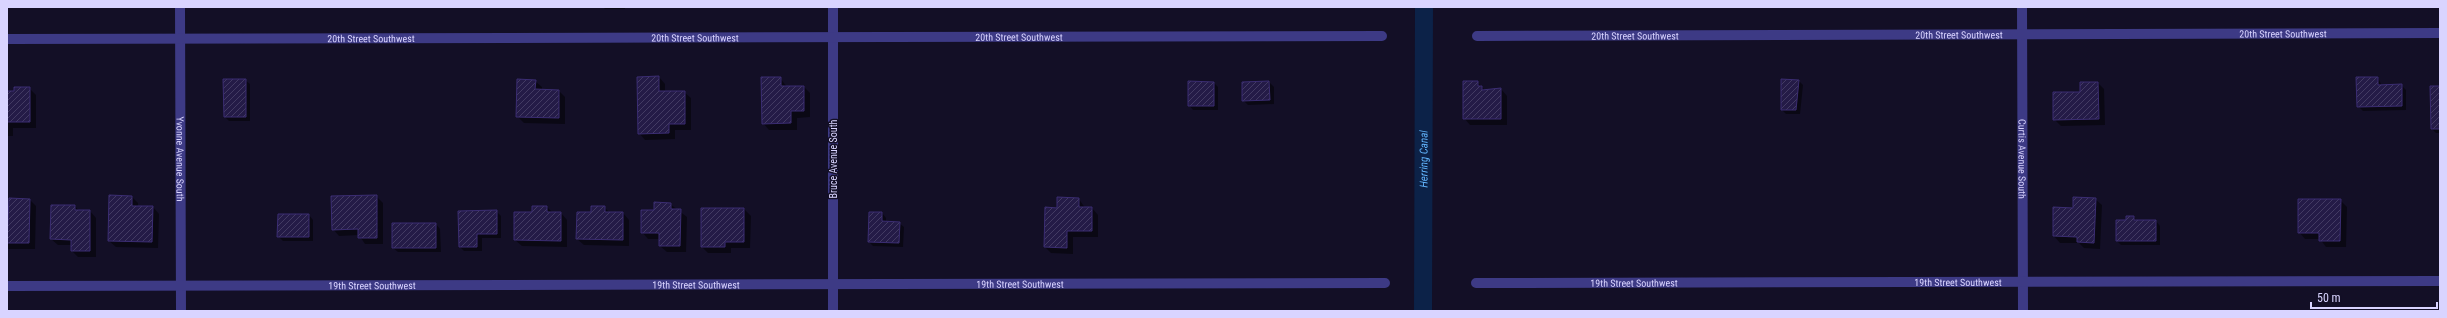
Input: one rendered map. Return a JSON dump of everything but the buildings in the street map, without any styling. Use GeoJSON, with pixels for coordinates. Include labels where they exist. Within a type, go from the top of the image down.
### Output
{"type":"FeatureCollection","features":[{"type":"Feature","properties":{"kind":"street","name":"Yvonne Avenue South"},"geometry":{"type":"LineString","coordinates":[[180,7],[181,311]]}},
{"type":"Feature","properties":{"kind":"street","name":"Bruce Avenue South"},"geometry":{"type":"LineString","coordinates":[[833,7],[833,311]]}},
{"type":"Feature","properties":{"kind":"street","name":"Curtis Avenue South"},"geometry":{"type":"LineString","coordinates":[[2022,7],[2023,311]]}},
{"type":"Feature","properties":{"kind":"street","name":"20th Street Southwest"},"geometry":{"type":"LineString","coordinates":[[1477,36],[2440,34]]}},
{"type":"Feature","properties":{"kind":"street","name":"20th Street Southwest"},"geometry":{"type":"LineString","coordinates":[[7,39],[1382,36]]}},
{"type":"Feature","properties":{"kind":"street","name":"19th Street Southwest"},"geometry":{"type":"LineString","coordinates":[[1476,283],[2440,281]]}},
{"type":"Feature","properties":{"kind":"street","name":"19th Street Southwest"},"geometry":{"type":"LineString","coordinates":[[7,286],[1385,283]]}},
{"type":"Feature","properties":{"kind":"waterway","name":"Herring Canal"},"geometry":{"type":"LineString","coordinates":[[1423,311],[1424,7]]}}]}
